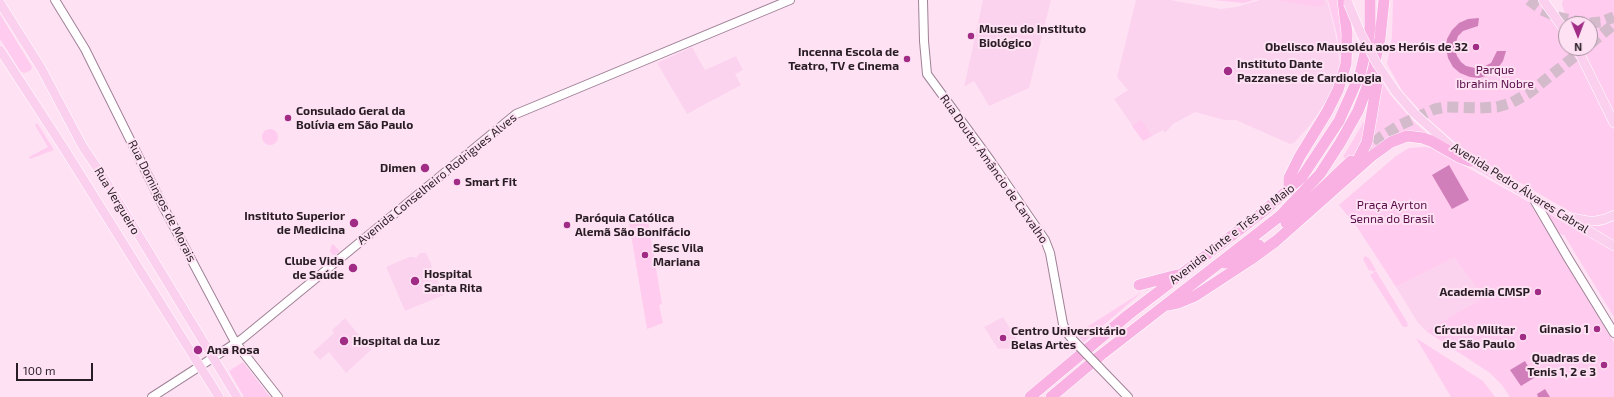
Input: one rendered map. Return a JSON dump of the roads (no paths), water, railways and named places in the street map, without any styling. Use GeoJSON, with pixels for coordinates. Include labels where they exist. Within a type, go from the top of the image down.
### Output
{"type":"FeatureCollection","features":[{"type":"Feature","properties":{"kind":"highway","name":"Avenida Vinte e Três de Maio"},"geometry":{"type":"LineString","coordinates":[[1030,397],[1128,315],[1289,190],[1302,177],[1339,121],[1360,74],[1368,41],[1370,26],[1370,0]]}},
{"type":"Feature","properties":{"kind":"highway","name":"Avenida Vinte e Três de Maio"},"geometry":{"type":"LineString","coordinates":[[1051,397],[1101,355],[1280,216],[1320,174],[1358,111],[1373,71],[1380,38],[1384,0]]}},
{"type":"Feature","properties":{"kind":"highway"},"geometry":{"type":"LineString","coordinates":[[1289,190],[1290,178],[1300,156],[1327,112],[1338,90],[1346,64],[1346,1]]}},
{"type":"Feature","properties":{"kind":"highway"},"geometry":{"type":"LineString","coordinates":[[1342,184],[1345,177],[1358,160],[1367,142],[1380,61],[1380,38]]}},
{"type":"Feature","properties":{"kind":"highway"},"geometry":{"type":"LineString","coordinates":[[1165,306],[1178,303],[1195,296],[1250,260],[1276,240],[1383,147],[1391,142],[1407,136],[1423,138],[1459,157],[1470,161]]}},
{"type":"Feature","properties":{"kind":"highway"},"geometry":{"type":"LineString","coordinates":[[1219,264],[1232,262],[1244,256],[1282,228],[1351,161]]}},
{"type":"Feature","properties":{"kind":"highway"},"geometry":{"type":"LineString","coordinates":[[1139,285],[1181,274]]}},
{"type":"Feature","properties":{"kind":"main road"},"geometry":{"type":"LineString","coordinates":[[1543,0],[1558,21]]}},
{"type":"Feature","properties":{"kind":"main road","name":"Avenida Pedro Álvares Cabral"},"geometry":{"type":"LineString","coordinates":[[1346,1],[1360,34],[1377,64],[1396,92],[1414,113],[1470,161],[1614,246]]}},
{"type":"Feature","properties":{"kind":"main road","name":"Rua Vergueiro"},"geometry":{"type":"LineString","coordinates":[[0,3],[41,68],[83,147],[104,178],[237,397]]}},
{"type":"Feature","properties":{"kind":"main road","name":"Rua Vergueiro"},"geometry":{"type":"LineString","coordinates":[[0,50],[32,98],[219,397]]}},
{"type":"Feature","properties":{"kind":"main road"},"geometry":{"type":"LineString","coordinates":[[1581,56],[1614,123]]}},
{"type":"Feature","properties":{"kind":"main road"},"geometry":{"type":"LineString","coordinates":[[1565,216],[1588,221],[1606,219],[1614,215]]}},
{"type":"Feature","properties":{"kind":"street","name":"Rua Domingos de Morais"},"geometry":{"type":"LineString","coordinates":[[55,0],[85,49],[171,222],[183,241],[236,343],[278,397]]}},
{"type":"Feature","properties":{"kind":"street","name":"Avenida Conselheiro Rodrigues Alves"},"geometry":{"type":"LineString","coordinates":[[152,397],[236,343],[516,114],[790,0]]}},
{"type":"Feature","properties":{"kind":"street","name":"Rua Doutor Amâncio de Carvalho"},"geometry":{"type":"LineString","coordinates":[[923,0],[924,42],[927,74],[990,160],[1045,240],[1050,253],[1063,324],[1067,334],[1128,397]]}},
{"type":"Feature","properties":{"kind":"street"},"geometry":{"type":"LineString","coordinates":[[1533,197],[1614,333]]}},
{"type":"Feature","properties":{"kind":"tunnel"},"geometry":{"type":"LineString","coordinates":[[1529,0],[1542,10],[1558,17],[1575,21],[1590,23],[1601,22],[1614,17]]}},
{"type":"Feature","properties":{"kind":"tunnel"},"geometry":{"type":"LineString","coordinates":[[1598,37],[1614,24]]}},
{"type":"Feature","properties":{"kind":"tunnel"},"geometry":{"type":"LineString","coordinates":[[1361,153],[1381,137],[1400,125],[1435,109],[1446,107],[1497,107],[1511,103],[1529,93],[1575,56]]}},
{"type":"Feature","properties":{"kind":"place","name":"Museu do Instituto Biológico"},"geometry":{"type":"Point","coordinates":[971,36]}},
{"type":"Feature","properties":{"kind":"place","name":"Obelisco Mausoléu aos Heróis de 32"},"geometry":{"type":"Point","coordinates":[1476,47]}},
{"type":"Feature","properties":{"kind":"place","name":"Incenna Escola de Teatro, TV e Cinema"},"geometry":{"type":"Point","coordinates":[907,59]}},
{"type":"Feature","properties":{"kind":"place","name":"Instituto Dante Pazzanese de Cardiologia"},"geometry":{"type":"Point","coordinates":[1228,71]}},
{"type":"Feature","properties":{"kind":"place","name":"Consulado Geral da Bolívia em São Paulo"},"geometry":{"type":"Point","coordinates":[288,118]}},
{"type":"Feature","properties":{"kind":"place","name":"Dimen"},"geometry":{"type":"Point","coordinates":[425,168]}},
{"type":"Feature","properties":{"kind":"place","name":"Smart Fit"},"geometry":{"type":"Point","coordinates":[457,182]}},
{"type":"Feature","properties":{"kind":"place","name":"Instituto Superior de Medicina"},"geometry":{"type":"Point","coordinates":[354,223]}},
{"type":"Feature","properties":{"kind":"place","name":"Paróquia Católica Alemã São Bonifácio"},"geometry":{"type":"Point","coordinates":[567,225]}},
{"type":"Feature","properties":{"kind":"place","name":"Sesc Vila Mariana"},"geometry":{"type":"Point","coordinates":[645,255]}},
{"type":"Feature","properties":{"kind":"place","name":"Clube Vida de Saúde"},"geometry":{"type":"Point","coordinates":[353,268]}},
{"type":"Feature","properties":{"kind":"place","name":"Hospital Santa Rita"},"geometry":{"type":"Point","coordinates":[415,281]}},
{"type":"Feature","properties":{"kind":"place","name":"Academia CMSP"},"geometry":{"type":"Point","coordinates":[1538,292]}},
{"type":"Feature","properties":{"kind":"place","name":"Ginasio 1"},"geometry":{"type":"Point","coordinates":[1597,329]}},
{"type":"Feature","properties":{"kind":"place","name":"Círculo Militar de São Paulo"},"geometry":{"type":"Point","coordinates":[1523,337]}},
{"type":"Feature","properties":{"kind":"place","name":"Centro Universitário Belas Artes"},"geometry":{"type":"Point","coordinates":[1003,338]}},
{"type":"Feature","properties":{"kind":"place","name":"Hospital da Luz"},"geometry":{"type":"Point","coordinates":[344,341]}},
{"type":"Feature","properties":{"kind":"place","name":"Ana Rosa"},"geometry":{"type":"Point","coordinates":[198,350]}},
{"type":"Feature","properties":{"kind":"place","name":"Quadras de Tenis 1, 2 e 3"},"geometry":{"type":"Point","coordinates":[1604,365]}},
{"type":"Feature","properties":{"kind":"park label","name":"Parque Ibrahim Nobre"},"geometry":{"type":"Point","coordinates":[1495,77]}},
{"type":"Feature","properties":{"kind":"park label","name":"Praça Ayrton Senna do Brasil"},"geometry":{"type":"Point","coordinates":[1392,212]}}]}
